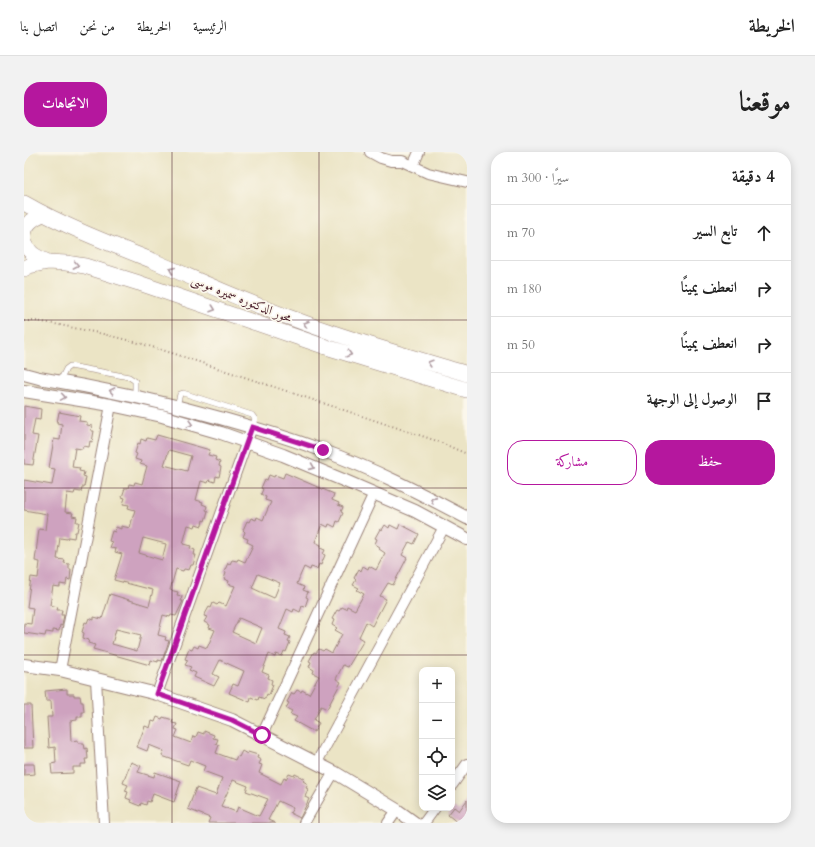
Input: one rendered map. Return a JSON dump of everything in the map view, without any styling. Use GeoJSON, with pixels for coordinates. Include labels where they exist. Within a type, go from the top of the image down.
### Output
{"type":"FeatureCollection","features":[{"type":"Feature","properties":{"kind":"main road","name":"محور الدكتوره سميره موسى"},"geometry":{"type":"LineString","coordinates":[[24,203],[43,214],[294,320],[381,349],[467,374]]}},
{"type":"Feature","properties":{"kind":"main road"},"geometry":{"type":"LineString","coordinates":[[24,236],[24,231],[28,223],[43,214]]}},
{"type":"Feature","properties":{"kind":"main road"},"geometry":{"type":"LineString","coordinates":[[24,241],[27,249],[34,256],[48,262]]}},
{"type":"Feature","properties":{"kind":"main road","name":"محور الدكتوره سميره موسى"},"geometry":{"type":"LineString","coordinates":[[24,269],[29,266],[48,262],[66,263],[109,273],[309,341],[467,390]]}},
{"type":"Feature","properties":{"kind":"street"},"geometry":{"type":"LineString","coordinates":[[370,152],[386,160],[402,161],[428,173],[467,182]]}},
{"type":"Feature","properties":{"kind":"street"},"geometry":{"type":"LineString","coordinates":[[395,152],[402,161]]}},
{"type":"Feature","properties":{"kind":"street"},"geometry":{"type":"LineString","coordinates":[[412,166],[420,152]]}},
{"type":"Feature","properties":{"kind":"street"},"geometry":{"type":"LineString","coordinates":[[24,374],[178,406],[252,427],[323,450],[376,472],[467,518]]}},
{"type":"Feature","properties":{"kind":"street"},"geometry":{"type":"LineString","coordinates":[[24,391],[111,405],[188,423],[221,433],[315,468],[374,493],[415,511],[467,539]]}},
{"type":"Feature","properties":{"kind":"street"},"geometry":{"type":"LineString","coordinates":[[60,670],[111,405]]}},
{"type":"Feature","properties":{"kind":"street"},"geometry":{"type":"LineString","coordinates":[[157,694],[252,427]]}},
{"type":"Feature","properties":{"kind":"street"},"geometry":{"type":"LineString","coordinates":[[262,735],[374,493]]}},
{"type":"Feature","properties":{"kind":"street"},"geometry":{"type":"LineString","coordinates":[[317,762],[444,527]]}},
{"type":"Feature","properties":{"kind":"street"},"geometry":{"type":"LineString","coordinates":[[24,665],[60,670],[157,694],[232,720],[317,762],[398,810],[415,823]]}},
{"type":"Feature","properties":{"kind":"street"},"geometry":{"type":"LineString","coordinates":[[96,679],[104,823]]}},
{"type":"Feature","properties":{"kind":"street"},"geometry":{"type":"LineString","coordinates":[[455,781],[467,764]]}},
{"type":"Feature","properties":{"kind":"street"},"geometry":{"type":"LineString","coordinates":[[304,823],[334,772]]}},
{"type":"Feature","properties":{"kind":"street"},"geometry":{"type":"LineString","coordinates":[[388,823],[398,810]]}},
{"type":"Feature","properties":{"kind":"street"},"geometry":{"type":"LineString","coordinates":[[424,823],[433,811]]}},
{"type":"Feature","properties":{"kind":"lane"},"geometry":{"type":"LineString","coordinates":[[60,381],[66,369],[70,366],[129,377],[135,381],[135,396]]}},
{"type":"Feature","properties":{"kind":"path"},"geometry":{"type":"LineString","coordinates":[[24,321],[36,321],[103,334],[168,352],[437,441],[467,454]]}},
{"type":"Feature","properties":{"kind":"building"},"geometry":{"type":"Polygon","coordinates":[[[24,406],[41,409],[40,420],[35,419],[32,435],[38,436],[33,465],[24,464],[24,406]]]}},
{"type":"Feature","properties":{"kind":"building"},"geometry":{"type":"Polygon","coordinates":[[[59,412],[80,416],[79,421],[87,422],[87,425],[92,426],[91,431],[94,431],[92,442],[90,441],[89,447],[83,446],[82,449],[75,448],[72,467],[80,468],[79,471],[84,472],[83,476],[86,477],[84,487],[82,487],[81,492],[75,491],[74,494],[67,493],[65,512],[73,513],[72,516],[77,517],[76,522],[79,522],[74,538],[60,538],[57,559],[65,560],[64,563],[69,564],[69,569],[71,569],[70,580],[67,579],[66,585],[60,584],[60,587],[53,586],[50,605],[58,607],[57,610],[62,610],[61,615],[64,615],[62,626],[60,625],[59,631],[53,630],[53,633],[46,632],[45,636],[24,633],[24,623],[31,624],[33,608],[27,607],[31,577],[38,578],[40,562],[35,561],[39,529],[45,530],[47,514],[24,510],[24,480],[52,485],[55,469],[49,468],[54,439],[60,440],[62,424],[57,423],[59,412]]]}},
{"type":"Feature","properties":{"kind":"building"},"geometry":{"type":"Polygon","coordinates":[[[157,435],[210,450],[208,455],[216,457],[215,460],[220,462],[219,466],[221,467],[219,477],[216,476],[215,482],[209,480],[208,483],[201,481],[196,500],[203,502],[202,504],[207,506],[206,510],[208,511],[205,521],[203,520],[202,526],[196,524],[195,527],[188,525],[183,544],[191,546],[190,548],[195,550],[194,555],[196,555],[193,565],[191,565],[189,570],[184,569],[183,571],[176,569],[170,590],[178,592],[177,595],[182,596],[181,601],[183,601],[176,616],[171,615],[170,617],[163,615],[158,635],[166,637],[165,640],[169,641],[162,661],[158,660],[158,662],[151,660],[150,665],[93,649],[95,645],[88,643],[89,640],[83,638],[84,633],[82,632],[85,622],[87,623],[89,618],[94,620],[94,617],[102,619],[110,594],[149,606],[153,590],[114,580],[122,554],[115,552],[116,549],[110,548],[112,542],[109,541],[112,531],[115,532],[116,527],[121,529],[121,526],[130,528],[135,510],[128,508],[129,505],[123,504],[125,498],[122,497],[125,488],[128,488],[129,484],[134,485],[135,482],[142,484],[147,466],[140,464],[141,461],[135,459],[138,443],[140,444],[141,439],[146,441],[147,438],[155,440],[157,435]],[[169,450],[164,465],[187,471],[191,456],[169,450]],[[143,538],[139,553],[162,560],[166,544],[143,538]],[[116,629],[112,644],[137,651],[141,635],[116,629]]]}},
{"type":"Feature","properties":{"kind":"building"},"geometry":{"type":"Polygon","coordinates":[[[285,473],[334,494],[332,500],[339,503],[338,505],[343,507],[341,512],[343,513],[339,522],[337,521],[335,527],[329,524],[328,527],[322,524],[315,542],[321,545],[320,548],[325,550],[323,554],[325,555],[321,565],[319,564],[317,569],[311,567],[310,570],[304,567],[297,584],[304,587],[303,590],[308,592],[305,607],[302,606],[300,612],[294,609],[293,612],[287,609],[279,629],[286,632],[285,635],[290,637],[288,641],[290,642],[286,652],[284,651],[282,656],[276,654],[275,657],[269,654],[262,672],[269,675],[268,678],[272,680],[271,684],[273,685],[269,695],[267,694],[265,699],[259,697],[258,700],[251,697],[250,702],[229,693],[233,684],[238,686],[244,671],[220,660],[213,674],[219,677],[214,686],[194,677],[196,673],[189,670],[191,667],[185,665],[188,660],[185,659],[189,649],[192,650],[194,646],[198,648],[199,645],[207,648],[215,630],[209,628],[210,625],[204,622],[207,617],[204,616],[209,607],[211,608],[213,603],[217,605],[219,603],[226,606],[235,586],[228,584],[229,581],[224,579],[226,573],[224,572],[228,563],[230,564],[232,560],[237,561],[238,559],[245,562],[253,545],[247,542],[248,539],[243,537],[245,532],[243,530],[247,521],[249,522],[251,518],[256,520],[257,517],[263,520],[271,502],[265,500],[266,497],[261,494],[263,489],[261,488],[265,479],[267,480],[269,475],[274,477],[275,475],[283,478],[285,473]],[[258,574],[252,588],[274,598],[280,583],[258,574]],[[239,618],[232,632],[256,643],[262,628],[239,618]]]}},
{"type":"Feature","properties":{"kind":"building"},"geometry":{"type":"Polygon","coordinates":[[[400,524],[419,534],[414,544],[409,542],[402,555],[407,558],[393,585],[388,583],[380,596],[386,599],[372,626],[366,622],[359,637],[364,640],[348,667],[343,665],[336,679],[341,682],[327,709],[321,706],[314,720],[319,723],[314,732],[294,721],[297,717],[290,714],[292,711],[286,708],[289,703],[287,702],[292,693],[294,694],[297,690],[301,692],[302,690],[309,694],[319,676],[313,673],[314,670],[309,667],[311,662],[309,661],[314,652],[316,653],[319,649],[323,651],[325,649],[332,653],[342,634],[335,630],[337,628],[332,625],[334,620],[332,619],[337,610],[339,611],[342,607],[346,609],[347,606],[355,610],[364,594],[357,590],[359,588],[353,585],[356,580],[354,578],[359,569],[361,571],[363,566],[368,569],[369,566],[376,570],[385,553],[375,544],[377,539],[375,538],[380,529],[382,530],[385,525],[389,528],[390,525],[398,529],[400,524]]]}},
{"type":"Feature","properties":{"kind":"building"},"geometry":{"type":"Polygon","coordinates":[[[67,689],[67,694],[80,696],[81,702],[83,702],[84,712],[82,712],[82,717],[77,717],[77,720],[70,721],[71,741],[78,740],[78,743],[84,743],[85,749],[87,748],[88,759],[85,759],[86,764],[81,764],[81,767],[73,767],[73,773],[52,774],[51,764],[56,763],[55,747],[49,748],[47,717],[52,717],[51,701],[46,701],[45,691],[67,689]]]}},
{"type":"Feature","properties":{"kind":"building"},"geometry":{"type":"Polygon","coordinates":[[[24,705],[31,705],[33,748],[24,748],[24,705]]]}},
{"type":"Feature","properties":{"kind":"building"},"geometry":{"type":"Polygon","coordinates":[[[157,717],[173,720],[172,723],[177,724],[175,729],[178,730],[175,737],[191,743],[193,736],[196,737],[198,732],[204,734],[204,731],[214,735],[213,738],[218,739],[216,744],[219,745],[216,753],[235,760],[237,756],[239,757],[242,751],[247,754],[248,752],[258,755],[257,758],[261,760],[259,764],[262,765],[259,773],[281,784],[284,778],[286,779],[289,774],[294,776],[295,774],[305,779],[303,781],[308,784],[306,788],[308,789],[305,797],[309,799],[300,818],[290,813],[293,808],[278,801],[268,820],[275,823],[208,823],[210,818],[188,809],[196,788],[216,795],[222,778],[203,771],[205,766],[190,760],[188,765],[162,756],[164,751],[149,745],[147,751],[137,747],[145,726],[150,728],[152,721],[155,722],[157,717]],[[233,780],[221,806],[236,812],[238,807],[259,816],[268,799],[246,791],[248,786],[233,780]]]}},
{"type":"Feature","properties":{"kind":"building"},"geometry":{"type":"Polygon","coordinates":[[[131,762],[141,766],[138,772],[154,777],[155,772],[181,781],[174,802],[153,794],[150,802],[147,801],[146,805],[141,803],[140,806],[130,802],[131,800],[126,798],[128,792],[125,791],[128,785],[123,783],[131,762]]]}},
{"type":"Feature","properties":{"kind":"building"},"geometry":{"type":"Polygon","coordinates":[[[24,764],[34,764],[35,774],[24,775],[24,764]]]}},
{"type":"Feature","properties":{"kind":"building"},"geometry":{"type":"Polygon","coordinates":[[[467,800],[467,823],[458,823],[448,815],[451,811],[455,811],[455,808],[459,811],[467,800]]]}},
{"type":"Feature","properties":{"kind":"route"},"geometry":{"type":"LineString","coordinates":[[262,735],[232,720],[157,694],[252,427],[323,450]]}}]}
